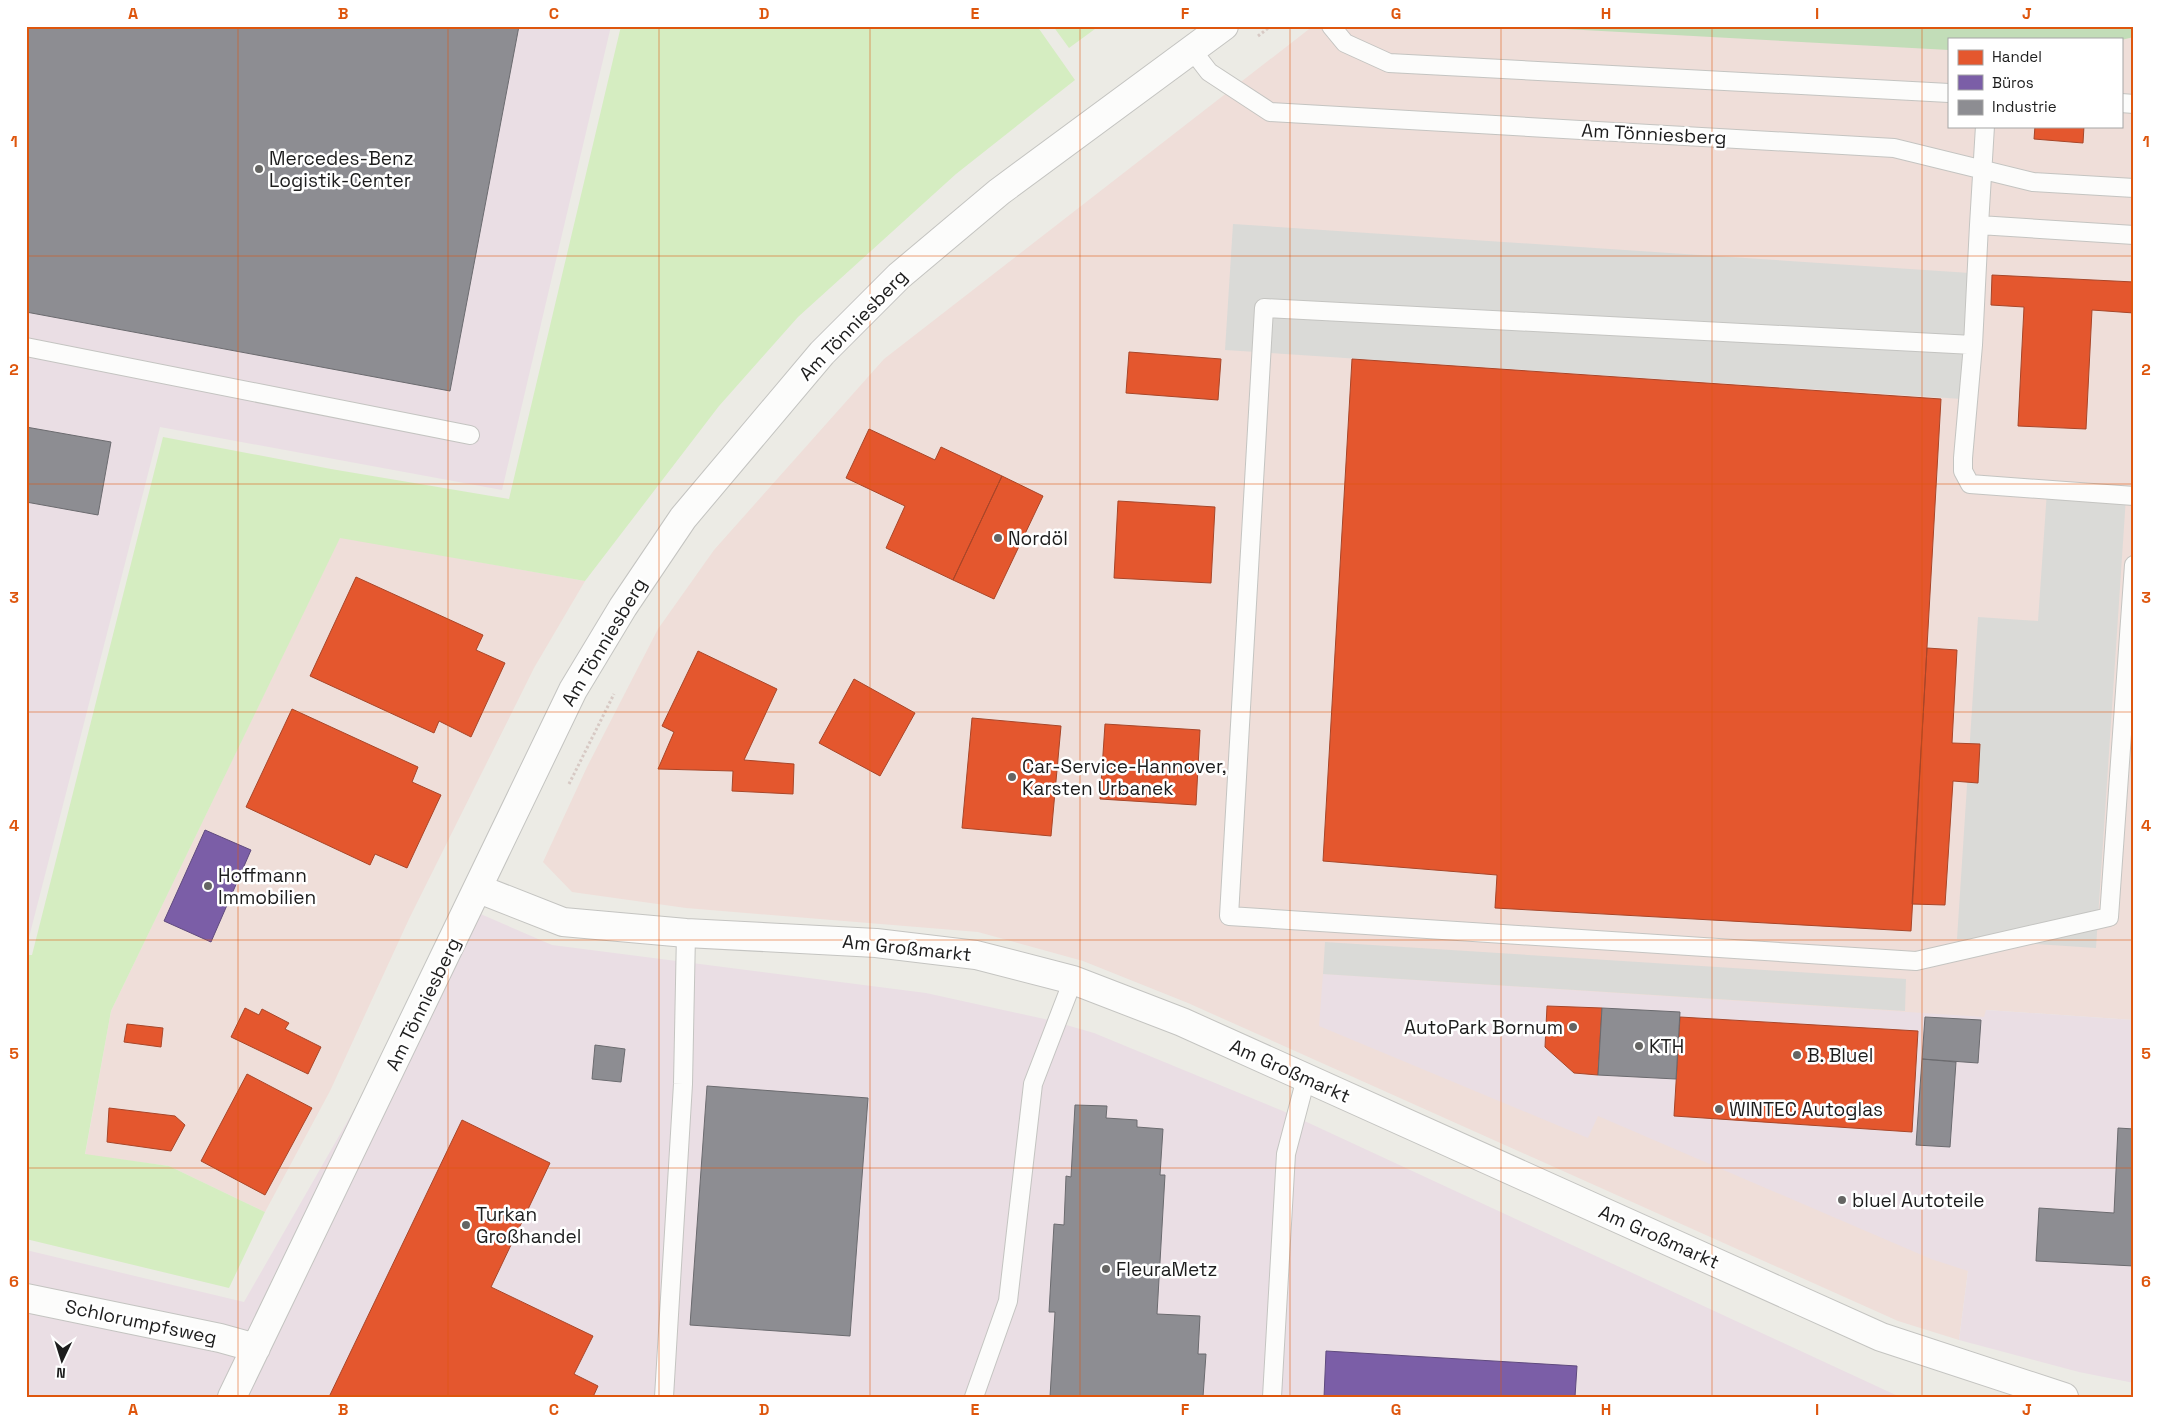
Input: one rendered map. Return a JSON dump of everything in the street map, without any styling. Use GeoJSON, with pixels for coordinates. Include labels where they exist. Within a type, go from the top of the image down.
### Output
{"type":"FeatureCollection","features":[{"type":"Feature","properties":{"kind":"street","name":"Am Tönniesberg"},"geometry":{"type":"LineString","coordinates":[[232,1397],[573,690],[623,607],[683,518],[822,353],[899,276],[999,192],[1224,26]]}},
{"type":"Feature","properties":{"kind":"street","name":"Am Großmarkt"},"geometry":{"type":"LineString","coordinates":[[478,889],[563,922],[686,933],[876,942],[976,955],[1074,980],[1182,1022],[1881,1337],[2064,1397]]}},
{"type":"Feature","properties":{"kind":"street","name":"Schlorumpfsweg"},"geometry":{"type":"LineString","coordinates":[[26,1298],[220,1338],[256,1348]]}},
{"type":"Feature","properties":{"kind":"lane"},"geometry":{"type":"LineString","coordinates":[[1331,26],[1345,44],[1389,64],[1948,93]]}},
{"type":"Feature","properties":{"kind":"lane","name":"Am Tönniesberg"},"geometry":{"type":"LineString","coordinates":[[1192,50],[1210,72],[1270,112],[1894,148],[2033,182],[2134,188]]}},
{"type":"Feature","properties":{"kind":"lane"},"geometry":{"type":"LineString","coordinates":[[1985,128],[1973,345],[1963,458],[1964,471],[1970,484],[2134,496]]}},
{"type":"Feature","properties":{"kind":"lane"},"geometry":{"type":"LineString","coordinates":[[1979,225],[2134,235]]}},
{"type":"Feature","properties":{"kind":"lane"},"geometry":{"type":"LineString","coordinates":[[1973,345],[1264,308],[1229,916],[1916,961],[2109,917],[2134,565]]}},
{"type":"Feature","properties":{"kind":"lane"},"geometry":{"type":"LineString","coordinates":[[26,347],[470,434]]}},
{"type":"Feature","properties":{"kind":"lane"},"geometry":{"type":"LineString","coordinates":[[664,1397],[683,1084],[686,933]]}},
{"type":"Feature","properties":{"kind":"lane"},"geometry":{"type":"LineString","coordinates":[[974,1397],[1008,1301],[1033,1084],[1074,980]]}},
{"type":"Feature","properties":{"kind":"lane"},"geometry":{"type":"LineString","coordinates":[[1272,1397],[1286,1154],[1306,1078]]}},
{"type":"Feature","properties":{"kind":"path"},"geometry":{"type":"LineString","coordinates":[[1255,38],[1271,26]]}},
{"type":"Feature","properties":{"kind":"path"},"geometry":{"type":"LineString","coordinates":[[566,789],[618,685]]}},
{"type":"Feature","properties":{"kind":"shaded area"},"geometry":{"type":"Polygon","coordinates":[[[26,26],[611,26],[502,490],[160,427],[26,949],[26,26]]]}},
{"type":"Feature","properties":{"kind":"shaded area"},"geometry":{"type":"Polygon","coordinates":[[[1313,26],[2134,26],[2134,1020],[1986,1010],[1968,1271],[1959,1340],[1898,1321],[1188,1003],[1083,961],[978,932],[686,908],[572,892],[543,862],[587,767],[658,629],[714,550],[884,359],[1313,26]]]}},
{"type":"Feature","properties":{"kind":"shaded area"},"geometry":{"type":"Polygon","coordinates":[[[1233,224],[1970,273],[1962,399],[1225,350],[1233,224]]]}},
{"type":"Feature","properties":{"kind":"shaded area"},"geometry":{"type":"Polygon","coordinates":[[[2047,491],[2126,497],[2096,948],[1957,939],[1978,617],[2038,621],[2047,491]]]}},
{"type":"Feature","properties":{"kind":"shaded area"},"geometry":{"type":"Polygon","coordinates":[[[340,537],[585,581],[534,668],[409,919],[330,1091],[265,1212],[169,1166],[85,1155],[111,1011],[340,537]]]}},
{"type":"Feature","properties":{"kind":"shaded area"},"geometry":{"type":"Polygon","coordinates":[[[469,909],[552,945],[926,993],[1049,1020],[1094,1033],[1283,1111],[1900,1397],[26,1397],[26,1250],[244,1302],[469,909]]]}},
{"type":"Feature","properties":{"kind":"shaded area"},"geometry":{"type":"Polygon","coordinates":[[[1325,942],[1906,979],[1905,1011],[1323,974],[1325,942]]]}},
{"type":"Feature","properties":{"kind":"shaded area"},"geometry":{"type":"Polygon","coordinates":[[[1323,974],[1984,1017],[1986,1010],[2134,1020],[2134,1383],[2079,1372],[1959,1340],[1968,1271],[1931,1259],[1598,1116],[1588,1138],[1319,1026],[1323,974]]]}},
{"type":"Feature","properties":{"kind":"green space"},"geometry":{"type":"Polygon","coordinates":[[[621,26],[1037,26],[1075,80],[956,174],[798,317],[719,406],[585,581],[340,538],[111,1011],[85,1154],[169,1166],[265,1212],[229,1288],[26,1239],[26,955],[32,955],[163,437],[331,469],[509,499],[621,26]]]}},
{"type":"Feature","properties":{"kind":"green space"},"geometry":{"type":"Polygon","coordinates":[[[1053,26],[1099,26],[1069,48],[1053,26]]]}},
{"type":"Feature","properties":{"kind":"green space"},"geometry":{"type":"Polygon","coordinates":[[[1511,26],[2134,26],[2134,37],[2122,40],[2122,38],[1948,38],[1948,50],[1511,26]]]}},
{"type":"Feature","properties":{"kind":"building: Handel"},"geometry":{"type":"Polygon","coordinates":[[[2035,128],[2084,128],[2083,143],[2034,139],[2035,128]]]}},
{"type":"Feature","properties":{"kind":"building: Handel"},"geometry":{"type":"Polygon","coordinates":[[[1992,275],[2134,282],[2134,313],[2092,310],[2086,429],[2018,426],[2024,307],[1991,305],[1992,275]]]}},
{"type":"Feature","properties":{"kind":"building: Handel"},"geometry":{"type":"Polygon","coordinates":[[[1129,352],[1221,359],[1218,400],[1126,393],[1129,352]]]}},
{"type":"Feature","properties":{"kind":"building: Handel"},"geometry":{"type":"Polygon","coordinates":[[[1352,359],[1941,399],[1911,931],[1495,908],[1497,875],[1323,861],[1352,359]]]}},
{"type":"Feature","properties":{"kind":"building: Handel"},"geometry":{"type":"Polygon","coordinates":[[[869,429],[935,460],[941,447],[1002,476],[953,580],[886,548],[905,506],[846,478],[869,429]]]}},
{"type":"Feature","properties":{"kind":"building: Handel","name":"Nordöl"},"geometry":{"type":"Polygon","coordinates":[[[1002,476],[1043,496],[994,599],[953,580],[1002,476]]]}},
{"type":"Feature","properties":{"kind":"building: Handel"},"geometry":{"type":"Polygon","coordinates":[[[1118,501],[1215,507],[1211,583],[1114,578],[1118,501]]]}},
{"type":"Feature","properties":{"kind":"building: Handel"},"geometry":{"type":"Polygon","coordinates":[[[356,577],[483,635],[476,650],[505,663],[471,737],[439,721],[434,733],[310,676],[356,577]]]}},
{"type":"Feature","properties":{"kind":"building: Handel"},"geometry":{"type":"Polygon","coordinates":[[[1927,648],[1957,650],[1952,743],[1980,744],[1978,783],[1953,781],[1945,905],[1912,904],[1927,648]]]}},
{"type":"Feature","properties":{"kind":"building: Handel"},"geometry":{"type":"Polygon","coordinates":[[[698,651],[777,689],[744,760],[794,764],[793,794],[732,791],[733,771],[658,769],[674,732],[662,726],[698,651]]]}},
{"type":"Feature","properties":{"kind":"building: Handel"},"geometry":{"type":"Polygon","coordinates":[[[854,679],[915,713],[880,776],[819,743],[854,679]]]}},
{"type":"Feature","properties":{"kind":"building: Handel"},"geometry":{"type":"Polygon","coordinates":[[[292,709],[418,767],[412,782],[441,795],[407,868],[375,854],[370,865],[246,807],[292,709]]]}},
{"type":"Feature","properties":{"kind":"building: Handel","name":"Car-Service-Hannover, Karsten Urbanek"},"geometry":{"type":"Polygon","coordinates":[[[972,718],[1061,726],[1051,836],[962,828],[972,718]]]}},
{"type":"Feature","properties":{"kind":"building: Handel"},"geometry":{"type":"Polygon","coordinates":[[[1105,724],[1200,730],[1196,805],[1100,799],[1105,724]]]}},
{"type":"Feature","properties":{"kind":"building: Handel","name":"AutoPark Bornum"},"geometry":{"type":"Polygon","coordinates":[[[1547,1006],[1602,1008],[1598,1075],[1574,1073],[1545,1047],[1547,1006]]]}},
{"type":"Feature","properties":{"kind":"building: Handel"},"geometry":{"type":"Polygon","coordinates":[[[245,1008],[259,1015],[262,1009],[289,1023],[285,1029],[321,1047],[308,1074],[231,1037],[245,1008]]]}},
{"type":"Feature","properties":{"kind":"building: Handel","name":"B. Bluel"},"geometry":{"type":"Polygon","coordinates":[[[1680,1017],[1918,1031],[1912,1132],[1674,1116],[1680,1017]]]}},
{"type":"Feature","properties":{"kind":"building: Handel"},"geometry":{"type":"Polygon","coordinates":[[[127,1024],[163,1028],[161,1047],[124,1042],[127,1024]]]}},
{"type":"Feature","properties":{"kind":"building: Handel"},"geometry":{"type":"Polygon","coordinates":[[[247,1074],[312,1108],[265,1195],[201,1161],[247,1074]]]}},
{"type":"Feature","properties":{"kind":"building: Handel"},"geometry":{"type":"Polygon","coordinates":[[[109,1108],[175,1116],[185,1125],[171,1151],[107,1142],[109,1108]]]}},
{"type":"Feature","properties":{"kind":"building: Handel","name":"Turkan Großhandel"},"geometry":{"type":"Polygon","coordinates":[[[462,1120],[550,1163],[491,1287],[593,1336],[574,1374],[598,1386],[593,1397],[329,1397],[462,1120]]]}},
{"type":"Feature","properties":{"kind":"building: Büros","name":"Hoffmann Immobilien"},"geometry":{"type":"Polygon","coordinates":[[[205,830],[251,850],[211,942],[164,921],[205,830]]]}},
{"type":"Feature","properties":{"kind":"building: Büros"},"geometry":{"type":"Polygon","coordinates":[[[1326,1351],[1577,1366],[1575,1397],[1324,1397],[1326,1351]]]}},
{"type":"Feature","properties":{"kind":"building: Industrie","name":"Mercedes-Benz Logistik-Center"},"geometry":{"type":"Polygon","coordinates":[[[26,26],[519,26],[450,391],[26,312],[26,26]]]}},
{"type":"Feature","properties":{"kind":"building: Industrie"},"geometry":{"type":"Polygon","coordinates":[[[26,427],[111,442],[98,515],[26,502],[26,427]]]}},
{"type":"Feature","properties":{"kind":"building: Industrie","name":"KTH"},"geometry":{"type":"Polygon","coordinates":[[[1602,1008],[1680,1012],[1676,1079],[1598,1075],[1602,1008]]]}},
{"type":"Feature","properties":{"kind":"building: Industrie"},"geometry":{"type":"Polygon","coordinates":[[[1925,1017],[1981,1020],[1978,1063],[1922,1059],[1925,1017]]]}},
{"type":"Feature","properties":{"kind":"building: Industrie"},"geometry":{"type":"Polygon","coordinates":[[[595,1045],[625,1049],[621,1082],[592,1079],[595,1045]]]}},
{"type":"Feature","properties":{"kind":"building: Industrie"},"geometry":{"type":"Polygon","coordinates":[[[1922,1059],[1956,1062],[1950,1147],[1916,1145],[1922,1059]]]}},
{"type":"Feature","properties":{"kind":"building: Industrie"},"geometry":{"type":"Polygon","coordinates":[[[707,1086],[868,1098],[850,1336],[690,1325],[707,1086]]]}},
{"type":"Feature","properties":{"kind":"building: Industrie","name":"FleuraMetz"},"geometry":{"type":"Polygon","coordinates":[[[1075,1105],[1107,1106],[1106,1118],[1137,1120],[1137,1127],[1163,1129],[1160,1175],[1165,1175],[1157,1314],[1200,1316],[1198,1354],[1206,1354],[1203,1397],[1050,1397],[1055,1312],[1049,1312],[1054,1224],[1064,1225],[1066,1176],[1071,1177],[1075,1105]]]}},
{"type":"Feature","properties":{"kind":"building: Industrie"},"geometry":{"type":"Polygon","coordinates":[[[2118,1128],[2134,1129],[2134,1266],[2036,1261],[2039,1208],[2114,1213],[2118,1128]]]}},
{"type":"Feature","properties":{"kind":"place","name":"Mercedes-Benz Logistik-Center"},"geometry":{"type":"Point","coordinates":[259,169]}},
{"type":"Feature","properties":{"kind":"place","name":"Nordöl"},"geometry":{"type":"Point","coordinates":[998,538]}},
{"type":"Feature","properties":{"kind":"place","name":"Car-Service-Hannover, Karsten Urbanek"},"geometry":{"type":"Point","coordinates":[1012,777]}},
{"type":"Feature","properties":{"kind":"place","name":"Hoffmann Immobilien"},"geometry":{"type":"Point","coordinates":[208,886]}},
{"type":"Feature","properties":{"kind":"place","name":"AutoPark Bornum"},"geometry":{"type":"Point","coordinates":[1573,1027]}},
{"type":"Feature","properties":{"kind":"place","name":"KTH"},"geometry":{"type":"Point","coordinates":[1639,1046]}},
{"type":"Feature","properties":{"kind":"place","name":"B. Bluel"},"geometry":{"type":"Point","coordinates":[1797,1055]}},
{"type":"Feature","properties":{"kind":"place","name":"WINTEC Autoglas"},"geometry":{"type":"Point","coordinates":[1719,1109]}},
{"type":"Feature","properties":{"kind":"place","name":"bluel Autoteile"},"geometry":{"type":"Point","coordinates":[1842,1200]}},
{"type":"Feature","properties":{"kind":"place","name":"Turkan Großhandel"},"geometry":{"type":"Point","coordinates":[466,1225]}},
{"type":"Feature","properties":{"kind":"place","name":"FleuraMetz"},"geometry":{"type":"Point","coordinates":[1106,1269]}}]}
